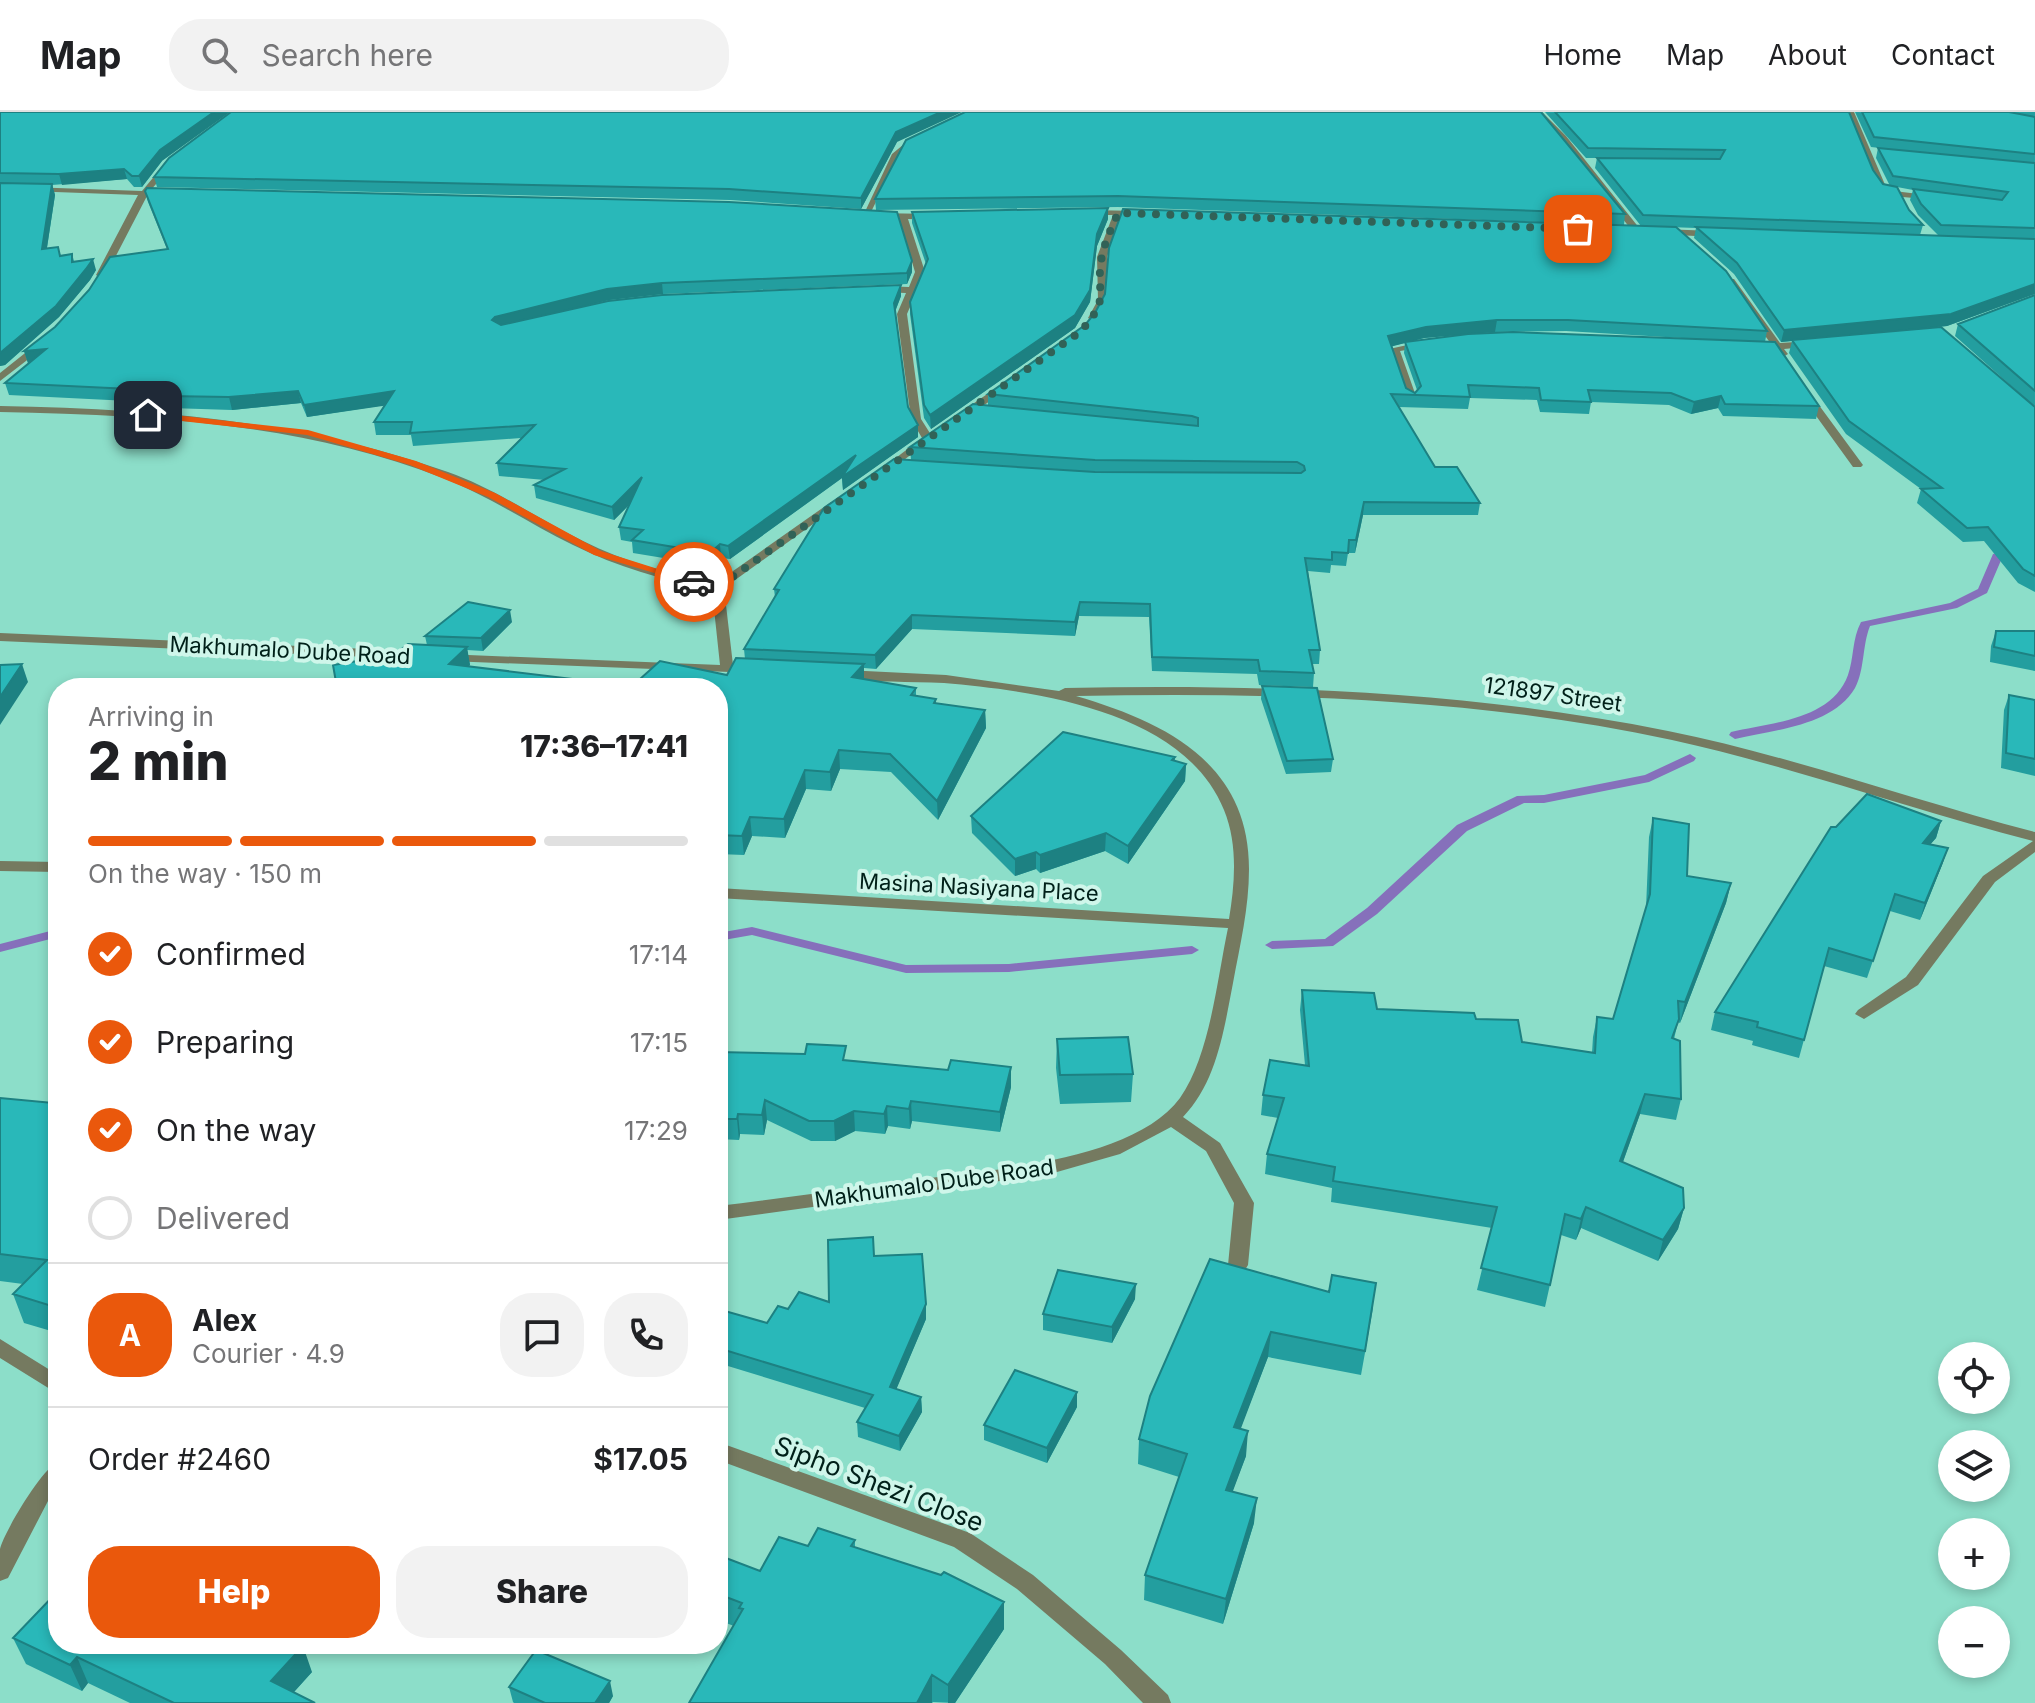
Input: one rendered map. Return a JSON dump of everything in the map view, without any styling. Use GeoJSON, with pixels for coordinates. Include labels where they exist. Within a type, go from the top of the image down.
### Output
{"type":"FeatureCollection","features":[{"type":"Feature","properties":{"kind":"street"},"geometry":{"type":"LineString","coordinates":[[1538,112],[1584,163],[1637,231]]}},
{"type":"Feature","properties":{"kind":"street"},"geometry":{"type":"LineString","coordinates":[[1850,112],[1882,188],[1902,199],[1941,199]]}},
{"type":"Feature","properties":{"kind":"street"},"geometry":{"type":"LineString","coordinates":[[866,214],[896,154],[923,134]]}},
{"type":"Feature","properties":{"kind":"street"},"geometry":{"type":"LineString","coordinates":[[1866,152],[1879,153]]}},
{"type":"Feature","properties":{"kind":"street"},"geometry":{"type":"LineString","coordinates":[[96,284],[144,193],[163,167],[176,159]]}},
{"type":"Feature","properties":{"kind":"street"},"geometry":{"type":"LineString","coordinates":[[1584,163],[1599,163]]}},
{"type":"Feature","properties":{"kind":"street"},"geometry":{"type":"LineString","coordinates":[[0,188],[182,194]]}},
{"type":"Feature","properties":{"kind":"street"},"geometry":{"type":"LineString","coordinates":[[1075,212],[1157,215]]}},
{"type":"Feature","properties":{"kind":"street"},"geometry":{"type":"LineString","coordinates":[[851,213],[903,217],[951,216]]}},
{"type":"Feature","properties":{"kind":"street"},"geometry":{"type":"LineString","coordinates":[[1080,332],[1097,314],[1103,300],[1102,257],[1118,213]]}},
{"type":"Feature","properties":{"kind":"street"},"geometry":{"type":"LineString","coordinates":[[903,217],[920,272],[902,314],[904,333],[916,419],[928,438]]}},
{"type":"Feature","properties":{"kind":"street"},"geometry":{"type":"LineString","coordinates":[[1621,231],[1725,235]]}},
{"type":"Feature","properties":{"kind":"street"},"geometry":{"type":"LineString","coordinates":[[1678,233],[1691,245]]}},
{"type":"Feature","properties":{"kind":"street"},"geometry":{"type":"LineString","coordinates":[[1720,270],[1778,346],[1793,371]]}},
{"type":"Feature","properties":{"kind":"street"},"geometry":{"type":"LineString","coordinates":[[860,289],[911,290]]}},
{"type":"Feature","properties":{"kind":"street"},"geometry":{"type":"LineString","coordinates":[[0,378],[56,332]]}},
{"type":"Feature","properties":{"kind":"street"},"geometry":{"type":"LineString","coordinates":[[1412,399],[1394,349],[1437,343]]}},
{"type":"Feature","properties":{"kind":"street"},"geometry":{"type":"LineString","coordinates":[[1738,347],[1767,349],[1823,343]]}},
{"type":"Feature","properties":{"kind":"street"},"geometry":{"type":"LineString","coordinates":[[950,423],[1022,374]]}},
{"type":"Feature","properties":{"kind":"street"},"geometry":{"type":"LineString","coordinates":[[1800,383],[1857,465]]}},
{"type":"Feature","properties":{"kind":"street"},"geometry":{"type":"LineString","coordinates":[[0,409],[178,416],[308,433],[451,477],[598,553],[641,569],[718,587],[842,500]]}},
{"type":"Feature","properties":{"kind":"street"},"geometry":{"type":"LineString","coordinates":[[972,410],[987,411]]}},
{"type":"Feature","properties":{"kind":"street"},"geometry":{"type":"LineString","coordinates":[[868,482],[939,431]]}},
{"type":"Feature","properties":{"kind":"street"},"geometry":{"type":"LineString","coordinates":[[895,465],[910,467]]}},
{"type":"Feature","properties":{"kind":"street"},"geometry":{"type":"LineString","coordinates":[[718,587],[727,669]]}},
{"type":"Feature","properties":{"kind":"street","name":"Makhumalo Dube Road"},"geometry":{"type":"LineString","coordinates":[[0,637],[771,671]]}},
{"type":"Feature","properties":{"kind":"street","name":"Makhumalo Dube Road"},"geometry":{"type":"LineString","coordinates":[[728,1212],[1054,1168],[1126,1142],[1171,1118],[1193,1096],[1211,1043],[1237,924],[1242,876],[1232,810],[1206,766],[1152,728],[1116,712],[1050,692],[954,680],[830,673]]}},
{"type":"Feature","properties":{"kind":"street","name":"121897 Street"},"geometry":{"type":"LineString","coordinates":[[1050,692],[1155,691],[1390,698],[1580,718],[1671,735],[2035,837]]}},
{"type":"Feature","properties":{"kind":"street"},"geometry":{"type":"LineString","coordinates":[[1864,1014],[1912,981],[1989,879],[2035,845]]}},
{"type":"Feature","properties":{"kind":"street"},"geometry":{"type":"LineString","coordinates":[[0,866],[48,867]]}},
{"type":"Feature","properties":{"kind":"street","name":"Masina Nasiyana Place"},"geometry":{"type":"LineString","coordinates":[[728,894],[1237,924]]}},
{"type":"Feature","properties":{"kind":"street"},"geometry":{"type":"LineString","coordinates":[[1171,1118],[1213,1147],[1244,1203],[1238,1265]]}},
{"type":"Feature","properties":{"kind":"street"},"geometry":{"type":"LineString","coordinates":[[0,1347],[48,1379]]}},
{"type":"Feature","properties":{"kind":"street","name":"Sipho Shezi Close"},"geometry":{"type":"LineString","coordinates":[[728,1455],[962,1540],[1025,1582],[1113,1657],[1159,1703]]}},
{"type":"Feature","properties":{"kind":"street"},"geometry":{"type":"LineString","coordinates":[[0,1571],[48,1484]]}},
{"type":"Feature","properties":{"kind":"building"},"geometry":{"type":"Polygon","coordinates":[[[0,112],[214,112],[160,150],[139,176],[132,176],[124,169],[59,174],[0,173],[0,112]]]}},
{"type":"Feature","properties":{"kind":"building"},"geometry":{"type":"Polygon","coordinates":[[[231,112],[941,112],[896,132],[861,198],[729,189],[154,177],[169,158],[231,112]]]}},
{"type":"Feature","properties":{"kind":"building"},"geometry":{"type":"Polygon","coordinates":[[[965,112],[1541,112],[1625,214],[1118,196],[875,199],[906,140],[965,112]]]}},
{"type":"Feature","properties":{"kind":"building"},"geometry":{"type":"Polygon","coordinates":[[[1555,112],[1849,112],[1873,170],[1883,184],[1897,187],[1909,210],[1923,225],[1643,215],[1597,158],[1720,159],[1725,150],[1588,148],[1555,112]]]}},
{"type":"Feature","properties":{"kind":"building"},"geometry":{"type":"Polygon","coordinates":[[[1862,112],[2009,112],[2035,117],[2035,154],[1874,137],[1862,112]]]}},
{"type":"Feature","properties":{"kind":"building"},"geometry":{"type":"Polygon","coordinates":[[[1878,148],[2035,163],[2035,228],[1941,225],[1921,204],[1913,189],[2002,200],[2008,192],[1893,176],[1878,148]]]}},
{"type":"Feature","properties":{"kind":"building"},"geometry":{"type":"Polygon","coordinates":[[[0,183],[52,184],[42,249],[58,247],[60,256],[72,254],[72,262],[93,259],[56,306],[0,353],[0,183]]]}},
{"type":"Feature","properties":{"kind":"building"},"geometry":{"type":"Polygon","coordinates":[[[147,188],[729,202],[897,212],[912,261],[907,273],[662,283],[607,289],[492,320],[501,325],[608,301],[662,295],[901,285],[894,303],[908,407],[918,425],[842,477],[856,455],[728,546],[720,544],[710,553],[632,540],[643,530],[619,527],[642,477],[612,507],[534,485],[565,469],[497,463],[535,425],[410,433],[412,422],[374,422],[394,391],[304,405],[298,391],[229,397],[167,396],[171,391],[5,383],[46,349],[24,351],[55,327],[89,290],[110,257],[168,249],[145,191],[147,188]]]}},
{"type":"Feature","properties":{"kind":"building"},"geometry":{"type":"Polygon","coordinates":[[[1108,208],[1097,234],[1090,290],[1075,315],[930,415],[924,405],[910,302],[928,259],[912,212],[1108,208]]]}},
{"type":"Feature","properties":{"kind":"building"},"geometry":{"type":"Polygon","coordinates":[[[1123,209],[1676,227],[1726,271],[1767,331],[1568,320],[1497,320],[1426,327],[1388,336],[1406,388],[1415,393],[1421,386],[1405,342],[1468,334],[1513,332],[1775,342],[1819,406],[1725,404],[1721,396],[1694,402],[1671,393],[1588,390],[1591,402],[1541,400],[1539,388],[1468,385],[1470,397],[1391,394],[1435,467],[1457,467],[1480,503],[1364,502],[1356,540],[1349,540],[1348,553],[1332,552],[1332,560],[1305,558],[1320,650],[1309,650],[1314,673],[1260,671],[1258,660],[1152,657],[1150,604],[1080,602],[1075,622],[912,615],[875,655],[744,649],[779,590],[774,589],[824,508],[894,459],[1095,472],[1301,473],[1305,470],[1297,462],[1095,460],[910,447],[973,404],[1198,426],[1198,418],[1192,416],[988,394],[1085,325],[1095,313],[1105,294],[1109,248],[1123,209]]]}},
{"type":"Feature","properties":{"kind":"building"},"geometry":{"type":"Polygon","coordinates":[[[1696,227],[2035,239],[2035,284],[1951,314],[1784,330],[1737,263],[1696,227]]]}},
{"type":"Feature","properties":{"kind":"building"},"geometry":{"type":"Polygon","coordinates":[[[2035,295],[2035,391],[1958,324],[2035,295]]]}},
{"type":"Feature","properties":{"kind":"building"},"geometry":{"type":"Polygon","coordinates":[[[1941,327],[2035,407],[2035,576],[2023,569],[1988,527],[1967,528],[1921,489],[1942,488],[1849,421],[1792,340],[1941,327]]]}},
{"type":"Feature","properties":{"kind":"building"},"geometry":{"type":"Polygon","coordinates":[[[468,602],[510,610],[481,638],[425,636],[468,602]]]}},
{"type":"Feature","properties":{"kind":"building"},"geometry":{"type":"Polygon","coordinates":[[[1996,631],[2035,631],[2035,656],[1994,647],[1996,631]]]}},
{"type":"Feature","properties":{"kind":"building"},"geometry":{"type":"Polygon","coordinates":[[[408,644],[467,647],[449,664],[565,678],[335,678],[333,665],[394,655],[408,644]]]}},
{"type":"Feature","properties":{"kind":"building"},"geometry":{"type":"Polygon","coordinates":[[[736,658],[864,664],[852,677],[916,688],[911,695],[936,699],[934,703],[985,710],[937,801],[890,754],[839,750],[830,772],[805,770],[784,819],[750,817],[742,836],[728,835],[728,678],[641,678],[660,661],[727,675],[736,658]]]}},
{"type":"Feature","properties":{"kind":"building"},"geometry":{"type":"Polygon","coordinates":[[[22,664],[0,697],[0,665],[22,664]]]}},
{"type":"Feature","properties":{"kind":"building"},"geometry":{"type":"Polygon","coordinates":[[[1262,686],[1317,688],[1333,759],[1287,761],[1262,686]]]}},
{"type":"Feature","properties":{"kind":"building"},"geometry":{"type":"Polygon","coordinates":[[[2009,695],[2035,700],[2035,759],[2006,753],[2009,695]]]}},
{"type":"Feature","properties":{"kind":"building"},"geometry":{"type":"Polygon","coordinates":[[[1063,732],[1175,757],[1172,760],[1186,764],[1128,846],[1106,833],[1040,855],[1036,852],[1015,859],[971,816],[1063,732]]]}},
{"type":"Feature","properties":{"kind":"building"},"geometry":{"type":"Polygon","coordinates":[[[1867,794],[1941,821],[1923,843],[1948,848],[1925,903],[1895,894],[1873,961],[1829,948],[1804,1040],[1757,1027],[1758,1022],[1715,1012],[1831,827],[1836,827],[1867,794]]]}},
{"type":"Feature","properties":{"kind":"building"},"geometry":{"type":"Polygon","coordinates":[[[1653,818],[1689,824],[1687,876],[1731,883],[1685,1002],[1678,1001],[1679,1019],[1672,1038],[1680,1041],[1681,1099],[1645,1094],[1620,1161],[1683,1188],[1684,1208],[1663,1240],[1586,1207],[1581,1219],[1565,1214],[1550,1285],[1481,1268],[1497,1207],[1333,1181],[1335,1167],[1267,1154],[1284,1098],[1263,1095],[1270,1060],[1309,1066],[1302,990],[1374,993],[1377,1009],[1474,1013],[1476,1019],[1518,1020],[1522,1042],[1595,1053],[1597,1017],[1613,1019],[1650,894],[1653,818]]]}},
{"type":"Feature","properties":{"kind":"building"},"geometry":{"type":"Polygon","coordinates":[[[1128,1037],[1133,1074],[1060,1075],[1057,1039],[1128,1037]]]}},
{"type":"Feature","properties":{"kind":"building"},"geometry":{"type":"Polygon","coordinates":[[[807,1044],[846,1046],[843,1060],[948,1070],[951,1060],[1011,1067],[1000,1112],[911,1101],[909,1109],[887,1106],[884,1114],[854,1111],[834,1121],[809,1121],[765,1100],[762,1115],[738,1114],[737,1119],[728,1119],[728,1052],[805,1054],[807,1044]]]}},
{"type":"Feature","properties":{"kind":"building"},"geometry":{"type":"Polygon","coordinates":[[[0,1098],[48,1103],[48,1305],[13,1294],[47,1260],[0,1254],[0,1098]]]}},
{"type":"Feature","properties":{"kind":"building"},"geometry":{"type":"Polygon","coordinates":[[[873,1237],[874,1256],[922,1254],[926,1304],[890,1387],[921,1397],[899,1436],[857,1422],[873,1395],[728,1351],[728,1312],[767,1323],[778,1306],[788,1309],[799,1292],[829,1302],[828,1240],[873,1237]]]}},
{"type":"Feature","properties":{"kind":"building"},"geometry":{"type":"Polygon","coordinates":[[[1210,1259],[1329,1292],[1332,1275],[1376,1283],[1365,1351],[1271,1332],[1234,1427],[1248,1431],[1226,1490],[1257,1498],[1226,1599],[1145,1575],[1187,1454],[1139,1439],[1150,1396],[1210,1259]]]}},
{"type":"Feature","properties":{"kind":"building"},"geometry":{"type":"Polygon","coordinates":[[[1058,1270],[1136,1284],[1112,1327],[1043,1314],[1058,1270]]]}},
{"type":"Feature","properties":{"kind":"building"},"geometry":{"type":"Polygon","coordinates":[[[1015,1370],[1077,1392],[1047,1448],[984,1425],[1015,1370]]]}},
{"type":"Feature","properties":{"kind":"building"},"geometry":{"type":"Polygon","coordinates":[[[818,1528],[855,1540],[851,1546],[941,1575],[944,1572],[1004,1602],[948,1685],[932,1675],[917,1703],[689,1703],[717,1654],[728,1654],[728,1635],[743,1609],[739,1608],[742,1603],[728,1598],[728,1559],[760,1571],[779,1537],[808,1546],[818,1528]]]}},
{"type":"Feature","properties":{"kind":"building"},"geometry":{"type":"Polygon","coordinates":[[[48,1601],[48,1654],[296,1654],[271,1681],[315,1703],[174,1703],[77,1657],[70,1665],[13,1638],[48,1601]]]}},
{"type":"Feature","properties":{"kind":"building"},"geometry":{"type":"Polygon","coordinates":[[[533,1654],[546,1654],[610,1681],[595,1703],[545,1703],[509,1687],[533,1654]]]}},
{"type":"Feature","properties":{"kind":"waterway"},"geometry":{"type":"LineString","coordinates":[[1735,735],[1806,718],[1838,701],[1849,688],[1855,672],[1865,624],[1953,606],[1983,591],[1997,556],[2017,550],[2035,551]]}},
{"type":"Feature","properties":{"kind":"waterway"},"geometry":{"type":"LineString","coordinates":[[1272,945],[1328,943],[1372,911],[1462,828],[1522,799],[1544,799],[1649,778],[1690,758]]}},
{"type":"Feature","properties":{"kind":"waterway"},"geometry":{"type":"LineString","coordinates":[[728,935],[752,931],[906,969],[1009,968],[1192,950]]}},
{"type":"Feature","properties":{"kind":"waterway"},"geometry":{"type":"LineString","coordinates":[[0,948],[48,936]]}},
{"type":"Feature","properties":{"kind":"way so far"},"geometry":{"type":"LineString","coordinates":[[694,582],[718,587],[1080,332],[1097,314],[1103,300],[1102,257],[1118,213],[1578,229]]}},
{"type":"Feature","properties":{"kind":"route"},"geometry":{"type":"LineString","coordinates":[[148,415],[230,421],[308,433],[413,463],[492,495],[598,553],[641,569],[694,582]]}}]}
